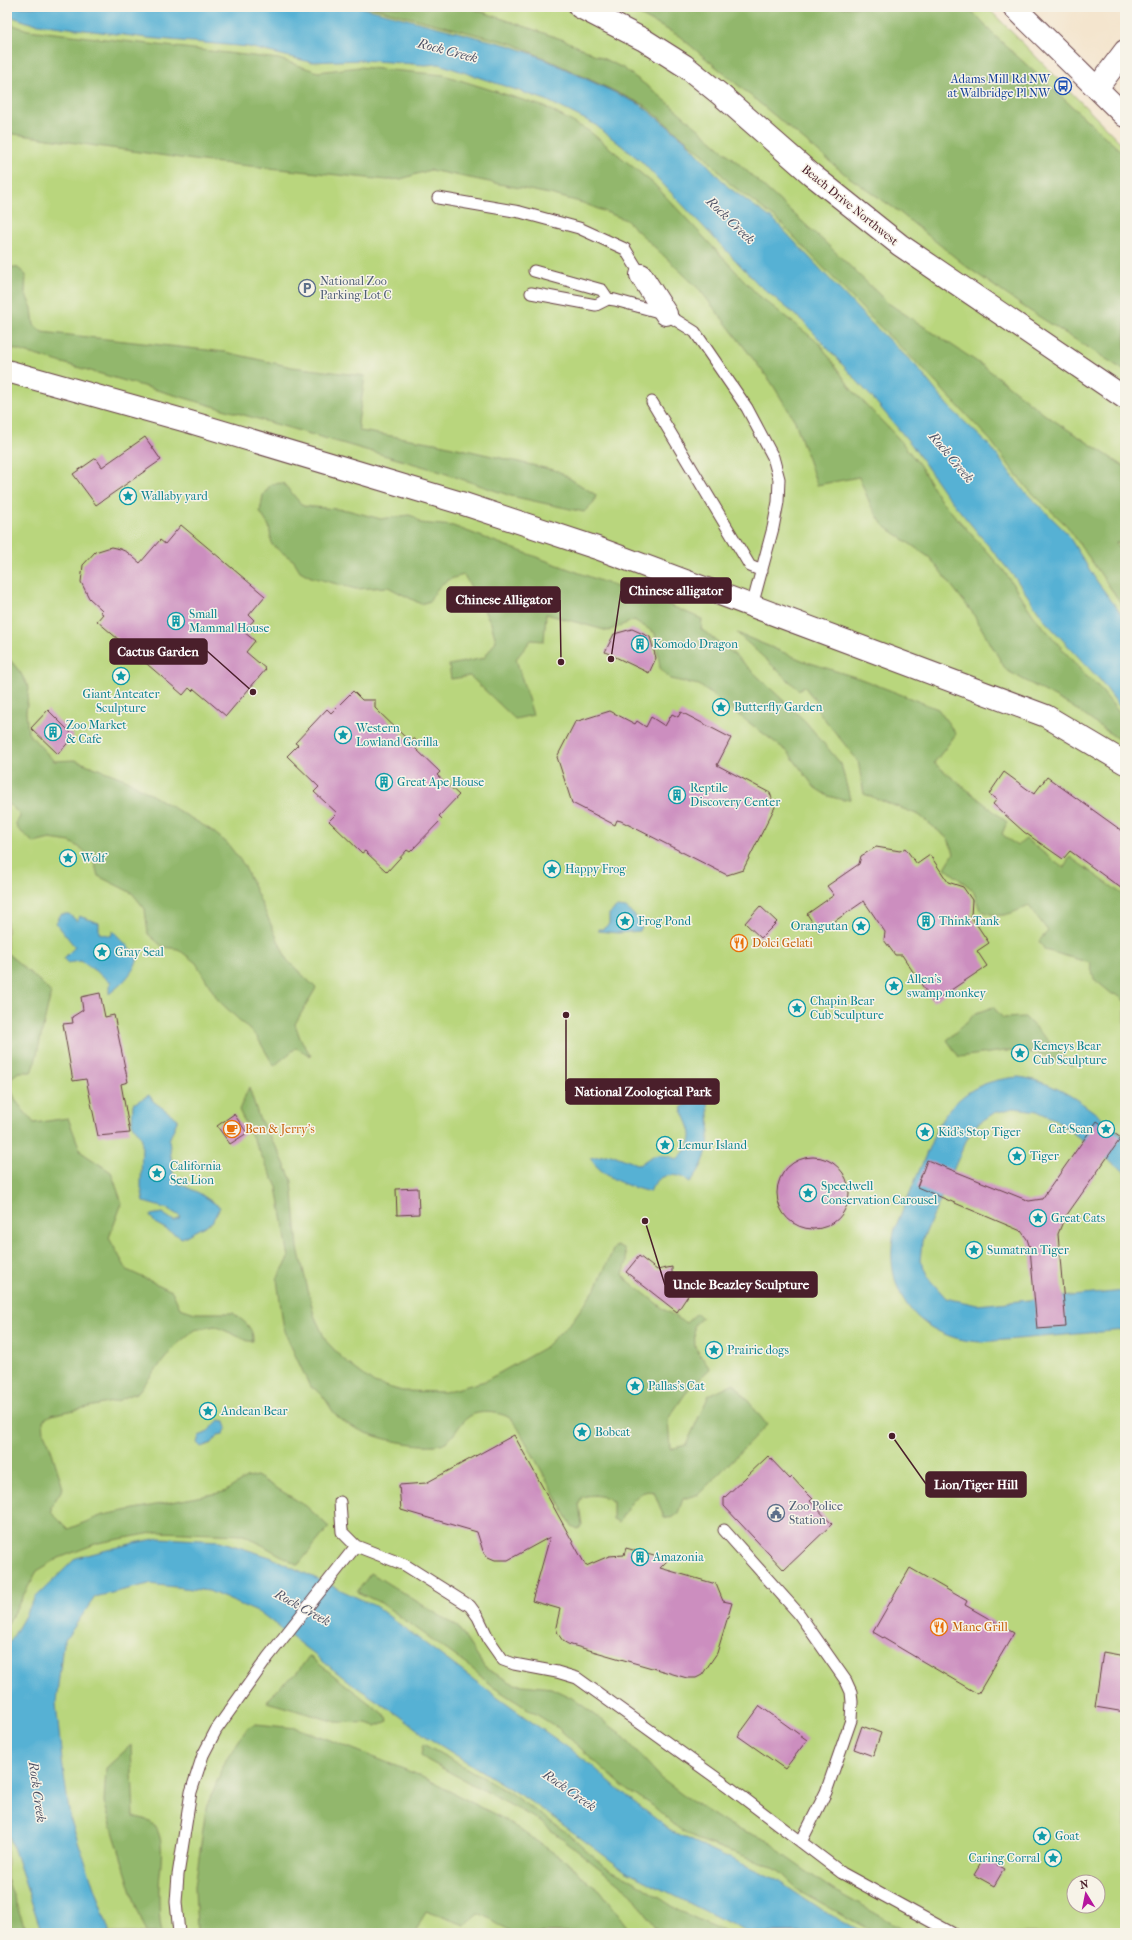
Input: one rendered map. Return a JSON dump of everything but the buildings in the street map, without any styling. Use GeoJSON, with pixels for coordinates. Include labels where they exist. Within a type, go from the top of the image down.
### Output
{"type":"FeatureCollection","features":[{"type":"Feature","properties":{"kind":"street","name":"Beach Drive Northwest"},"geometry":{"type":"LineString","coordinates":[[580,7],[644,40],[685,66],[721,95],[811,174],[900,245],[1125,398]]}},
{"type":"Feature","properties":{"kind":"street"},"geometry":{"type":"LineString","coordinates":[[1014,7],[1125,116]]}},
{"type":"Feature","properties":{"kind":"street"},"geometry":{"type":"LineString","coordinates":[[1097,88],[1125,52]]}},
{"type":"Feature","properties":{"kind":"street"},"geometry":{"type":"LineString","coordinates":[[641,275],[666,314]]}},
{"type":"Feature","properties":{"kind":"street"},"geometry":{"type":"LineString","coordinates":[[7,371],[197,424],[514,519],[1046,716],[1125,763]]}},
{"type":"Feature","properties":{"kind":"lane"},"geometry":{"type":"LineString","coordinates":[[438,198],[520,212],[579,228],[625,249],[641,275]]}},
{"type":"Feature","properties":{"kind":"lane"},"geometry":{"type":"LineString","coordinates":[[534,271],[602,290],[608,299]]}},
{"type":"Feature","properties":{"kind":"lane"},"geometry":{"type":"LineString","coordinates":[[531,293],[596,304],[608,299],[666,314],[695,332],[747,408],[773,457],[779,479],[778,502],[773,528],[752,606]]}},
{"type":"Feature","properties":{"kind":"lane"},"geometry":{"type":"LineString","coordinates":[[652,402],[750,566],[762,571]]}},
{"type":"Feature","properties":{"kind":"lane"},"geometry":{"type":"LineString","coordinates":[[340,1502],[342,1532],[356,1546],[405,1565],[470,1606],[478,1617],[489,1640],[503,1660],[514,1664],[557,1672],[577,1678],[729,1787],[842,1873],[952,1933]]}},
{"type":"Feature","properties":{"kind":"lane"},"geometry":{"type":"LineString","coordinates":[[724,1530],[799,1614],[842,1675],[851,1692],[851,1720],[826,1792],[801,1842]]}},
{"type":"Feature","properties":{"kind":"lane"},"geometry":{"type":"LineString","coordinates":[[179,1933],[176,1902],[179,1868],[191,1792],[203,1755],[216,1730],[268,1656],[346,1556],[356,1546]]}},
{"type":"Feature","properties":{"kind":"green space"},"geometry":{"type":"Polygon","coordinates":[[[7,7],[987,7],[1125,147],[1125,1933],[7,1933],[7,7]]]}},
{"type":"Feature","properties":{"kind":"green space"},"geometry":{"type":"Polygon","coordinates":[[[369,7],[468,7],[564,40],[623,68],[659,95],[738,163],[828,245],[888,303],[985,367],[1044,414],[1125,467],[1125,543],[1116,542],[1125,562],[1125,609],[1067,526],[1028,489],[991,441],[921,367],[874,321],[778,220],[730,184],[705,156],[644,105],[514,44],[369,7]]]}},
{"type":"Feature","properties":{"kind":"green space"},"geometry":{"type":"Polygon","coordinates":[[[625,7],[968,7],[994,35],[1125,155],[1125,371],[1027,309],[967,267],[898,211],[846,175],[679,36],[625,7]]]}},
{"type":"Feature","properties":{"kind":"green space"},"geometry":{"type":"Polygon","coordinates":[[[7,23],[28,30],[279,59],[318,72],[359,67],[444,75],[545,107],[589,131],[654,184],[757,294],[820,344],[852,390],[898,438],[919,464],[939,498],[1004,571],[1033,615],[1085,675],[1097,685],[1125,720],[1125,744],[1071,706],[1006,670],[972,612],[930,558],[883,525],[871,506],[859,477],[817,485],[795,421],[771,382],[700,290],[626,220],[583,203],[554,195],[430,170],[401,179],[387,180],[201,161],[7,133],[7,23]]]}},
{"type":"Feature","properties":{"kind":"green space"},"geometry":{"type":"Polygon","coordinates":[[[7,266],[18,268],[26,275],[25,293],[32,308],[34,325],[42,332],[225,352],[292,367],[365,376],[358,423],[360,431],[435,443],[558,471],[596,495],[594,502],[584,512],[511,496],[432,469],[7,347],[7,266]]]}},
{"type":"Feature","properties":{"kind":"green space"},"geometry":{"type":"Polygon","coordinates":[[[283,483],[303,506],[347,510],[381,519],[409,515],[415,517],[420,523],[453,526],[625,590],[631,589],[702,619],[701,629],[735,655],[805,721],[841,764],[850,799],[843,800],[828,796],[815,788],[788,752],[699,685],[670,679],[660,668],[655,633],[634,620],[608,631],[546,614],[544,641],[531,640],[516,659],[533,715],[515,719],[470,676],[451,679],[449,665],[484,658],[496,641],[491,623],[464,575],[443,583],[436,590],[430,601],[421,604],[388,587],[356,589],[311,577],[300,571],[294,561],[272,545],[269,526],[260,512],[263,495],[271,484],[283,483]]]}},
{"type":"Feature","properties":{"kind":"green space"},"geometry":{"type":"Polygon","coordinates":[[[737,633],[804,661],[861,679],[938,709],[956,734],[934,763],[1007,822],[1002,834],[1017,846],[1026,839],[1063,868],[1070,857],[1125,896],[1125,1002],[1119,995],[1112,994],[1094,979],[1090,963],[1045,950],[1039,941],[1048,931],[1029,906],[1005,915],[994,915],[980,910],[973,890],[945,868],[954,853],[948,839],[919,815],[864,794],[858,761],[814,706],[817,703],[804,686],[799,690],[737,633]]]}},
{"type":"Feature","properties":{"kind":"green space"},"geometry":{"type":"Polygon","coordinates":[[[7,656],[20,672],[29,688],[26,712],[28,733],[54,761],[75,760],[125,779],[211,830],[227,843],[244,865],[287,960],[316,988],[295,1024],[300,1038],[311,1056],[296,1048],[274,1066],[257,1037],[218,1000],[196,963],[178,949],[163,947],[148,934],[145,909],[132,893],[98,876],[94,861],[82,849],[70,842],[50,839],[34,843],[17,828],[16,823],[20,817],[17,811],[7,803],[7,656]]]}},
{"type":"Feature","properties":{"kind":"green space"},"geometry":{"type":"Polygon","coordinates":[[[7,953],[43,984],[51,993],[34,1067],[31,1072],[19,1072],[12,1077],[12,1091],[17,1102],[34,1123],[68,1118],[81,1152],[111,1172],[122,1203],[109,1238],[127,1270],[172,1291],[180,1308],[195,1313],[233,1313],[250,1328],[253,1336],[253,1341],[248,1341],[215,1326],[194,1330],[175,1346],[138,1392],[117,1401],[51,1415],[43,1420],[44,1433],[50,1446],[63,1488],[51,1507],[52,1513],[68,1529],[103,1515],[224,1492],[246,1478],[257,1476],[306,1506],[329,1527],[298,1565],[244,1535],[158,1532],[98,1543],[59,1558],[37,1571],[7,1625],[7,953]]]}},
{"type":"Feature","properties":{"kind":"green space"},"geometry":{"type":"Polygon","coordinates":[[[993,1007],[1003,1018],[1025,1017],[1073,1066],[1038,1053],[1004,1051],[959,1057],[947,1040],[976,1013],[993,1007]]]}},
{"type":"Feature","properties":{"kind":"green space"},"geometry":{"type":"Polygon","coordinates":[[[249,1087],[259,1118],[279,1152],[292,1181],[298,1248],[314,1315],[326,1341],[346,1362],[374,1383],[402,1391],[445,1392],[485,1381],[544,1348],[572,1321],[596,1288],[616,1246],[624,1248],[627,1262],[623,1274],[626,1279],[665,1310],[686,1323],[697,1313],[702,1318],[694,1325],[695,1347],[710,1369],[690,1387],[668,1419],[670,1449],[686,1445],[709,1395],[734,1383],[767,1425],[699,1494],[683,1499],[678,1513],[671,1518],[664,1517],[654,1492],[648,1491],[638,1496],[629,1506],[619,1522],[613,1519],[613,1502],[602,1497],[590,1496],[582,1497],[579,1504],[582,1526],[578,1529],[572,1526],[518,1428],[508,1417],[489,1412],[474,1414],[465,1419],[447,1441],[436,1445],[398,1442],[369,1434],[345,1422],[336,1415],[319,1392],[310,1387],[284,1331],[277,1279],[289,1258],[277,1187],[239,1110],[249,1087]]]}},
{"type":"Feature","properties":{"kind":"green space"},"geometry":{"type":"Polygon","coordinates":[[[371,1573],[458,1627],[485,1668],[514,1684],[551,1688],[572,1698],[620,1733],[663,1780],[684,1796],[726,1823],[770,1842],[783,1855],[833,1890],[911,1933],[875,1933],[800,1891],[781,1873],[769,1865],[696,1839],[678,1828],[653,1806],[628,1791],[558,1728],[493,1687],[469,1666],[381,1603],[357,1592],[371,1573]]]}},
{"type":"Feature","properties":{"kind":"green space"},"geometry":{"type":"Polygon","coordinates":[[[309,1656],[387,1717],[388,1721],[376,1726],[366,1723],[336,1722],[267,1702],[279,1687],[296,1674],[309,1656]]]}},
{"type":"Feature","properties":{"kind":"green space"},"geometry":{"type":"Polygon","coordinates":[[[256,1724],[296,1728],[325,1738],[416,1774],[504,1819],[570,1864],[582,1877],[600,1890],[633,1933],[514,1933],[479,1913],[465,1925],[426,1911],[415,1933],[197,1933],[195,1886],[206,1808],[226,1760],[248,1727],[256,1724]]]}},
{"type":"Feature","properties":{"kind":"green space"},"geometry":{"type":"Polygon","coordinates":[[[423,1744],[504,1789],[570,1835],[605,1867],[638,1884],[680,1911],[727,1933],[659,1933],[632,1894],[538,1820],[427,1760],[421,1755],[423,1744]]]}},
{"type":"Feature","properties":{"kind":"green space"},"geometry":{"type":"Polygon","coordinates":[[[131,1745],[134,1817],[146,1820],[154,1826],[159,1834],[161,1844],[159,1900],[162,1933],[147,1933],[137,1909],[104,1802],[106,1768],[131,1745]]]}},
{"type":"Feature","properties":{"kind":"green space"},"geometry":{"type":"Polygon","coordinates":[[[7,1879],[27,1933],[7,1933],[7,1879]]]}},
{"type":"Feature","properties":{"kind":"water","name":"Rock Creek"},"geometry":{"type":"Polygon","coordinates":[[[7,7],[360,7],[511,46],[538,56],[641,105],[686,141],[728,187],[775,221],[870,322],[916,366],[948,406],[990,446],[1023,490],[1066,532],[1096,580],[1125,619],[1125,714],[1101,681],[1046,622],[1016,579],[945,493],[911,444],[876,402],[805,323],[758,284],[641,161],[594,124],[546,100],[439,64],[425,65],[364,60],[310,62],[249,47],[148,38],[30,23],[7,15],[7,7]]]}},
{"type":"Feature","properties":{"kind":"water","name":"Frog Pond"},"geometry":{"type":"Polygon","coordinates":[[[617,907],[626,908],[643,923],[640,931],[618,933],[598,931],[598,929],[603,929],[609,924],[609,914],[617,907]]]}},
{"type":"Feature","properties":{"kind":"water","name":"Gray Seal"},"geometry":{"type":"Polygon","coordinates":[[[61,914],[69,914],[77,921],[79,916],[99,923],[99,933],[111,936],[113,931],[138,957],[131,973],[109,994],[109,986],[111,982],[81,961],[67,963],[64,958],[75,947],[56,923],[61,914]]]}},
{"type":"Feature","properties":{"kind":"water"},"geometry":{"type":"Polygon","coordinates":[[[1019,1077],[1035,1080],[1049,1085],[1076,1099],[1125,1137],[1125,1172],[1054,1119],[1037,1111],[1014,1108],[994,1113],[976,1125],[966,1141],[922,1241],[920,1261],[930,1280],[946,1298],[977,1305],[1125,1291],[1125,1330],[981,1342],[959,1339],[939,1332],[922,1321],[909,1307],[899,1291],[893,1272],[892,1251],[895,1228],[938,1126],[954,1105],[972,1090],[993,1081],[1019,1077]]]}},
{"type":"Feature","properties":{"kind":"water","name":"California Sea Lion"},"geometry":{"type":"Polygon","coordinates":[[[149,1095],[154,1102],[178,1119],[169,1140],[174,1181],[199,1193],[220,1207],[212,1222],[182,1238],[155,1223],[150,1215],[162,1213],[174,1221],[181,1217],[168,1209],[144,1202],[141,1187],[142,1139],[132,1123],[133,1104],[149,1095]]]}},
{"type":"Feature","properties":{"kind":"water"},"geometry":{"type":"Polygon","coordinates":[[[692,1100],[708,1102],[709,1134],[706,1155],[697,1173],[690,1182],[678,1176],[667,1176],[657,1181],[650,1192],[617,1181],[602,1171],[590,1158],[611,1154],[639,1165],[656,1155],[677,1159],[684,1152],[691,1140],[690,1129],[681,1108],[692,1100]]]}},
{"type":"Feature","properties":{"kind":"water"},"geometry":{"type":"Polygon","coordinates":[[[219,1420],[225,1421],[227,1428],[223,1434],[218,1435],[212,1443],[201,1447],[197,1443],[199,1436],[206,1433],[219,1420]]]}},
{"type":"Feature","properties":{"kind":"water","name":"Rock Creek"},"geometry":{"type":"Polygon","coordinates":[[[160,1538],[220,1541],[270,1557],[375,1606],[498,1698],[588,1762],[626,1796],[673,1832],[775,1879],[823,1911],[865,1933],[749,1933],[625,1871],[539,1807],[427,1737],[400,1716],[352,1684],[262,1614],[209,1591],[149,1584],[95,1597],[63,1643],[56,1703],[70,1818],[110,1933],[42,1933],[7,1829],[7,1647],[35,1598],[76,1558],[160,1538]]]}},
{"type":"Feature","properties":{"kind":"place","name":"Adams Mill Rd NW at Walbridge Pl NW"},"geometry":{"type":"Point","coordinates":[1063,86]}},
{"type":"Feature","properties":{"kind":"place","name":"National Zoo Parking Lot C"},"geometry":{"type":"Point","coordinates":[307,288]}},
{"type":"Feature","properties":{"kind":"place","name":"Wallaby yard"},"geometry":{"type":"Point","coordinates":[128,496]}},
{"type":"Feature","properties":{"kind":"place","name":"Small Mammal House"},"geometry":{"type":"Point","coordinates":[176,621]}},
{"type":"Feature","properties":{"kind":"place","name":"Komodo Dragon"},"geometry":{"type":"Point","coordinates":[640,644]}},
{"type":"Feature","properties":{"kind":"place","name":"Chinese alligator"},"geometry":{"type":"Point","coordinates":[611,659]}},
{"type":"Feature","properties":{"kind":"place","name":"Chinese Alligator"},"geometry":{"type":"Point","coordinates":[561,662]}},
{"type":"Feature","properties":{"kind":"place","name":"Giant Anteater Sculpture"},"geometry":{"type":"Point","coordinates":[121,676]}},
{"type":"Feature","properties":{"kind":"place","name":"Cactus Garden"},"geometry":{"type":"Point","coordinates":[253,692]}},
{"type":"Feature","properties":{"kind":"place","name":"Butterfly Garden"},"geometry":{"type":"Point","coordinates":[721,707]}},
{"type":"Feature","properties":{"kind":"place","name":"Zoo Market & Cafe"},"geometry":{"type":"Point","coordinates":[53,732]}},
{"type":"Feature","properties":{"kind":"place","name":"Western Lowland Gorilla"},"geometry":{"type":"Point","coordinates":[343,735]}},
{"type":"Feature","properties":{"kind":"place","name":"Great Ape House"},"geometry":{"type":"Point","coordinates":[384,782]}},
{"type":"Feature","properties":{"kind":"place","name":"Reptile Discovery Center"},"geometry":{"type":"Point","coordinates":[677,795]}},
{"type":"Feature","properties":{"kind":"place","name":"Wolf"},"geometry":{"type":"Point","coordinates":[68,858]}},
{"type":"Feature","properties":{"kind":"place","name":"Happy Frog"},"geometry":{"type":"Point","coordinates":[552,869]}},
{"type":"Feature","properties":{"kind":"place","name":"Frog Pond"},"geometry":{"type":"Point","coordinates":[625,921]}},
{"type":"Feature","properties":{"kind":"place","name":"Think Tank"},"geometry":{"type":"Point","coordinates":[926,921]}},
{"type":"Feature","properties":{"kind":"place","name":"Orangutan"},"geometry":{"type":"Point","coordinates":[861,926]}},
{"type":"Feature","properties":{"kind":"place","name":"Dolci Gelati"},"geometry":{"type":"Point","coordinates":[739,943]}},
{"type":"Feature","properties":{"kind":"place","name":"Gray Seal"},"geometry":{"type":"Point","coordinates":[102,952]}},
{"type":"Feature","properties":{"kind":"place","name":"Allen's swamp monkey"},"geometry":{"type":"Point","coordinates":[894,986]}},
{"type":"Feature","properties":{"kind":"place","name":"Chapin Bear Cub Sculpture"},"geometry":{"type":"Point","coordinates":[797,1008]}},
{"type":"Feature","properties":{"kind":"place","name":"National Zoological Park"},"geometry":{"type":"Point","coordinates":[566,1015]}},
{"type":"Feature","properties":{"kind":"place","name":"Kemeys Bear Cub Sculpture"},"geometry":{"type":"Point","coordinates":[1020,1053]}},
{"type":"Feature","properties":{"kind":"place","name":"Ben & Jerry's"},"geometry":{"type":"Point","coordinates":[232,1129]}},
{"type":"Feature","properties":{"kind":"place","name":"Cat Scan"},"geometry":{"type":"Point","coordinates":[1106,1129]}},
{"type":"Feature","properties":{"kind":"place","name":"Kid's Stop Tiger"},"geometry":{"type":"Point","coordinates":[925,1132]}},
{"type":"Feature","properties":{"kind":"place","name":"Lemur Island"},"geometry":{"type":"Point","coordinates":[665,1145]}},
{"type":"Feature","properties":{"kind":"place","name":"Tiger"},"geometry":{"type":"Point","coordinates":[1017,1156]}},
{"type":"Feature","properties":{"kind":"place","name":"California Sea Lion"},"geometry":{"type":"Point","coordinates":[157,1173]}},
{"type":"Feature","properties":{"kind":"place","name":"Speedwell Conservation Carousel"},"geometry":{"type":"Point","coordinates":[808,1193]}},
{"type":"Feature","properties":{"kind":"place","name":"Great Cats"},"geometry":{"type":"Point","coordinates":[1038,1218]}},
{"type":"Feature","properties":{"kind":"place","name":"Uncle Beazley Sculpture"},"geometry":{"type":"Point","coordinates":[645,1221]}},
{"type":"Feature","properties":{"kind":"place","name":"Sumatran Tiger"},"geometry":{"type":"Point","coordinates":[974,1250]}},
{"type":"Feature","properties":{"kind":"place","name":"Prairie dogs"},"geometry":{"type":"Point","coordinates":[714,1350]}},
{"type":"Feature","properties":{"kind":"place","name":"Pallas's Cat"},"geometry":{"type":"Point","coordinates":[635,1386]}},
{"type":"Feature","properties":{"kind":"place","name":"Andean Bear"},"geometry":{"type":"Point","coordinates":[208,1411]}},
{"type":"Feature","properties":{"kind":"place","name":"Bobcat"},"geometry":{"type":"Point","coordinates":[582,1432]}},
{"type":"Feature","properties":{"kind":"place","name":"Lion/Tiger Hill"},"geometry":{"type":"Point","coordinates":[892,1436]}},
{"type":"Feature","properties":{"kind":"place","name":"Zoo Police Station"},"geometry":{"type":"Point","coordinates":[776,1513]}},
{"type":"Feature","properties":{"kind":"place","name":"Amazonia"},"geometry":{"type":"Point","coordinates":[640,1557]}},
{"type":"Feature","properties":{"kind":"place","name":"Mane Grill"},"geometry":{"type":"Point","coordinates":[939,1627]}},
{"type":"Feature","properties":{"kind":"place","name":"Goat"},"geometry":{"type":"Point","coordinates":[1042,1836]}},
{"type":"Feature","properties":{"kind":"place","name":"Caring Corral"},"geometry":{"type":"Point","coordinates":[1053,1858]}}]}
